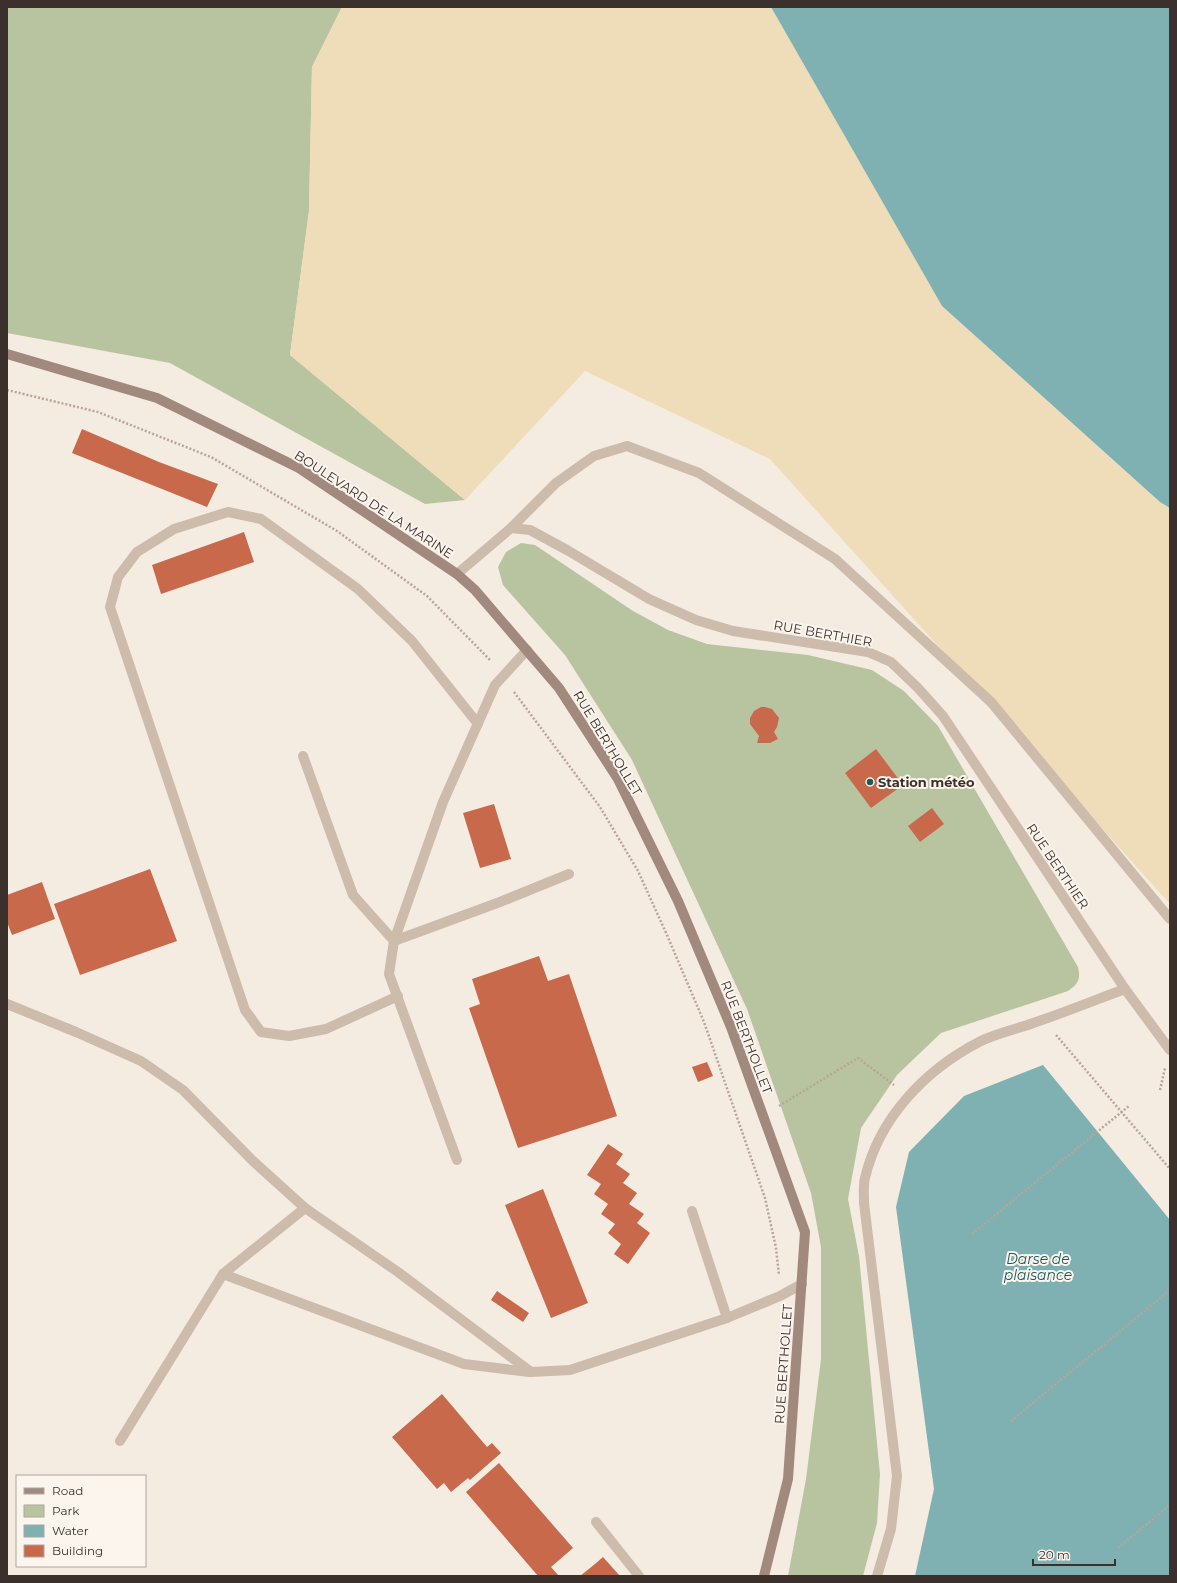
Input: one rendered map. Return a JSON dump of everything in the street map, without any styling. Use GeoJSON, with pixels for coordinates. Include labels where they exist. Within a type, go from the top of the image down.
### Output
{"type":"FeatureCollection","features":[{"type":"Feature","properties":{"kind":"main road","name":"BOULEVARD DE LA MARINE"},"geometry":{"type":"LineString","coordinates":[[7,354],[157,398],[299,468],[457,574]]}},
{"type":"Feature","properties":{"kind":"main road","name":"RUE BERTHOLLET"},"geometry":{"type":"LineString","coordinates":[[457,574],[475,590],[559,688],[618,779],[678,901],[731,1027],[805,1232],[788,1478],[764,1576]]}},
{"type":"Feature","properties":{"kind":"lane"},"geometry":{"type":"LineString","coordinates":[[457,574],[511,528],[556,483],[594,456],[627,446],[699,473],[835,560],[991,702],[1170,919]]}},
{"type":"Feature","properties":{"kind":"lane"},"geometry":{"type":"LineString","coordinates":[[398,996],[326,1029],[289,1036],[261,1032],[245,1010],[110,607],[118,577],[137,552],[174,529],[228,512],[261,519],[358,589],[412,641],[478,724]]}},
{"type":"Feature","properties":{"kind":"lane","name":"RUE BERTHIER"},"geometry":{"type":"LineString","coordinates":[[511,528],[530,530],[567,550],[649,599],[696,620],[733,631],[868,652],[891,662],[918,688],[943,716],[1125,989],[1170,1050]]}},
{"type":"Feature","properties":{"kind":"lane"},"geometry":{"type":"LineString","coordinates":[[457,1160],[389,974],[394,941],[443,802],[495,685],[527,650]]}},
{"type":"Feature","properties":{"kind":"lane"},"geometry":{"type":"LineString","coordinates":[[302,756],[353,895],[394,941]]}},
{"type":"Feature","properties":{"kind":"lane"},"geometry":{"type":"LineString","coordinates":[[394,941],[500,902],[569,874]]}},
{"type":"Feature","properties":{"kind":"lane"},"geometry":{"type":"LineString","coordinates":[[878,1576],[891,1529],[897,1476],[864,1203],[865,1179],[875,1150],[888,1124],[909,1096],[952,1057],[980,1041],[1043,1020],[1125,989]]}},
{"type":"Feature","properties":{"kind":"lane"},"geometry":{"type":"LineString","coordinates":[[7,1004],[76,1032],[141,1061],[183,1090],[253,1161],[305,1208],[398,1272],[531,1372]]}},
{"type":"Feature","properties":{"kind":"lane"},"geometry":{"type":"LineString","coordinates":[[120,1441],[223,1274],[305,1208]]}},
{"type":"Feature","properties":{"kind":"lane"},"geometry":{"type":"LineString","coordinates":[[692,1211],[727,1318]]}},
{"type":"Feature","properties":{"kind":"lane"},"geometry":{"type":"LineString","coordinates":[[223,1274],[464,1364],[531,1372],[570,1370],[727,1318],[780,1296],[802,1284]]}},
{"type":"Feature","properties":{"kind":"lane"},"geometry":{"type":"LineString","coordinates":[[596,1522],[639,1576]]}},
{"type":"Feature","properties":{"kind":"path"},"geometry":{"type":"LineString","coordinates":[[7,390],[98,412],[211,457],[338,531],[427,596],[493,664],[600,807],[638,871],[704,1022],[764,1198],[776,1248],[780,1296]]}},
{"type":"Feature","properties":{"kind":"path"},"geometry":{"type":"LineString","coordinates":[[1043,1020],[1170,1169]]}},
{"type":"Feature","properties":{"kind":"path"},"geometry":{"type":"LineString","coordinates":[[763,1115],[858,1058],[909,1096]]}},
{"type":"Feature","properties":{"kind":"path"},"geometry":{"type":"LineString","coordinates":[[1160,1090],[1165,1068]]}},
{"type":"Feature","properties":{"kind":"path"},"geometry":{"type":"LineString","coordinates":[[972,1234],[1129,1106]]}},
{"type":"Feature","properties":{"kind":"path"},"geometry":{"type":"LineString","coordinates":[[1011,1420],[1170,1290]]}},
{"type":"Feature","properties":{"kind":"path"},"geometry":{"type":"LineString","coordinates":[[1118,1548],[1170,1505]]}},
{"type":"Feature","properties":{"kind":"green space"},"geometry":{"type":"Polygon","coordinates":[[[7,7],[342,7],[312,67],[309,211],[290,355],[465,500],[425,504],[170,363],[7,333],[7,7]]]}},
{"type":"Feature","properties":{"kind":"green space"},"geometry":{"type":"Polygon","coordinates":[[[521,543],[535,545],[633,611],[668,630],[707,644],[808,655],[872,670],[904,691],[938,726],[1078,967],[1078,981],[1068,991],[941,1033],[897,1075],[861,1128],[848,1199],[859,1256],[880,1474],[877,1523],[863,1576],[788,1576],[806,1479],[821,1359],[821,1247],[811,1193],[747,1009],[632,760],[565,655],[503,585],[498,567],[506,552],[521,543]]]}},
{"type":"Feature","properties":{"kind":"sand"},"geometry":{"type":"Polygon","coordinates":[[[342,7],[771,7],[942,306],[1160,502],[1170,508],[1170,904],[770,459],[585,371],[465,500],[290,355],[309,211],[312,67],[342,7]]]}},
{"type":"Feature","properties":{"kind":"water"},"geometry":{"type":"Polygon","coordinates":[[[771,7],[1170,7],[1170,508],[1160,502],[942,306],[771,7]]]}},
{"type":"Feature","properties":{"kind":"water","name":"Darse de plaisance"},"geometry":{"type":"Polygon","coordinates":[[[1043,1065],[1170,1220],[1170,1576],[915,1576],[934,1489],[896,1207],[909,1152],[964,1096],[1043,1065]]]}},
{"type":"Feature","properties":{"kind":"building"},"geometry":{"type":"Polygon","coordinates":[[[82,429],[159,462],[218,484],[207,507],[72,453],[82,429]]]}},
{"type":"Feature","properties":{"kind":"building"},"geometry":{"type":"Polygon","coordinates":[[[244,532],[254,562],[161,594],[152,565],[244,532]]]}},
{"type":"Feature","properties":{"kind":"building"},"geometry":{"type":"Polygon","coordinates":[[[761,707],[772,709],[779,718],[774,732],[778,739],[770,743],[757,743],[759,736],[750,724],[750,718],[754,711],[761,707]]]}},
{"type":"Feature","properties":{"kind":"building","name":"Station météo"},"geometry":{"type":"Polygon","coordinates":[[[876,749],[903,785],[871,808],[845,773],[876,749]]]}},
{"type":"Feature","properties":{"kind":"building"},"geometry":{"type":"Polygon","coordinates":[[[494,804],[511,859],[480,868],[463,813],[494,804]]]}},
{"type":"Feature","properties":{"kind":"building"},"geometry":{"type":"Polygon","coordinates":[[[932,808],[944,824],[920,842],[908,826],[932,808]]]}},
{"type":"Feature","properties":{"kind":"building"},"geometry":{"type":"Polygon","coordinates":[[[150,869],[177,941],[80,975],[54,904],[150,869]]]}},
{"type":"Feature","properties":{"kind":"building"},"geometry":{"type":"Polygon","coordinates":[[[42,882],[55,919],[12,935],[7,922],[7,895],[42,882]]]}},
{"type":"Feature","properties":{"kind":"building"},"geometry":{"type":"Polygon","coordinates":[[[539,956],[548,981],[569,974],[617,1116],[518,1148],[469,1008],[480,1004],[472,979],[539,956]]]}},
{"type":"Feature","properties":{"kind":"building"},"geometry":{"type":"Polygon","coordinates":[[[707,1062],[713,1076],[698,1082],[692,1067],[707,1062]]]}},
{"type":"Feature","properties":{"kind":"building"},"geometry":{"type":"Polygon","coordinates":[[[608,1144],[623,1154],[616,1164],[630,1174],[623,1183],[637,1193],[629,1204],[644,1214],[637,1223],[650,1233],[628,1264],[614,1254],[621,1244],[608,1233],[615,1224],[601,1214],[608,1204],[594,1194],[601,1184],[587,1175],[608,1144]]]}},
{"type":"Feature","properties":{"kind":"building"},"geometry":{"type":"Polygon","coordinates":[[[543,1189],[588,1303],[551,1318],[505,1205],[543,1189]]]}},
{"type":"Feature","properties":{"kind":"building"},"geometry":{"type":"Polygon","coordinates":[[[497,1291],[529,1313],[523,1322],[491,1300],[497,1291]]]}},
{"type":"Feature","properties":{"kind":"building"},"geometry":{"type":"Polygon","coordinates":[[[442,1394],[487,1447],[492,1443],[501,1453],[470,1480],[468,1478],[451,1492],[444,1483],[437,1489],[392,1437],[442,1394]]]}},
{"type":"Feature","properties":{"kind":"building"},"geometry":{"type":"Polygon","coordinates":[[[499,1463],[573,1548],[551,1567],[559,1576],[538,1576],[466,1492],[499,1463]]]}},
{"type":"Feature","properties":{"kind":"building"},"geometry":{"type":"Polygon","coordinates":[[[603,1557],[620,1576],[580,1576],[595,1564],[603,1557]]]}},
{"type":"Feature","properties":{"kind":"place","name":"Station météo"},"geometry":{"type":"Point","coordinates":[870,782]}}]}
